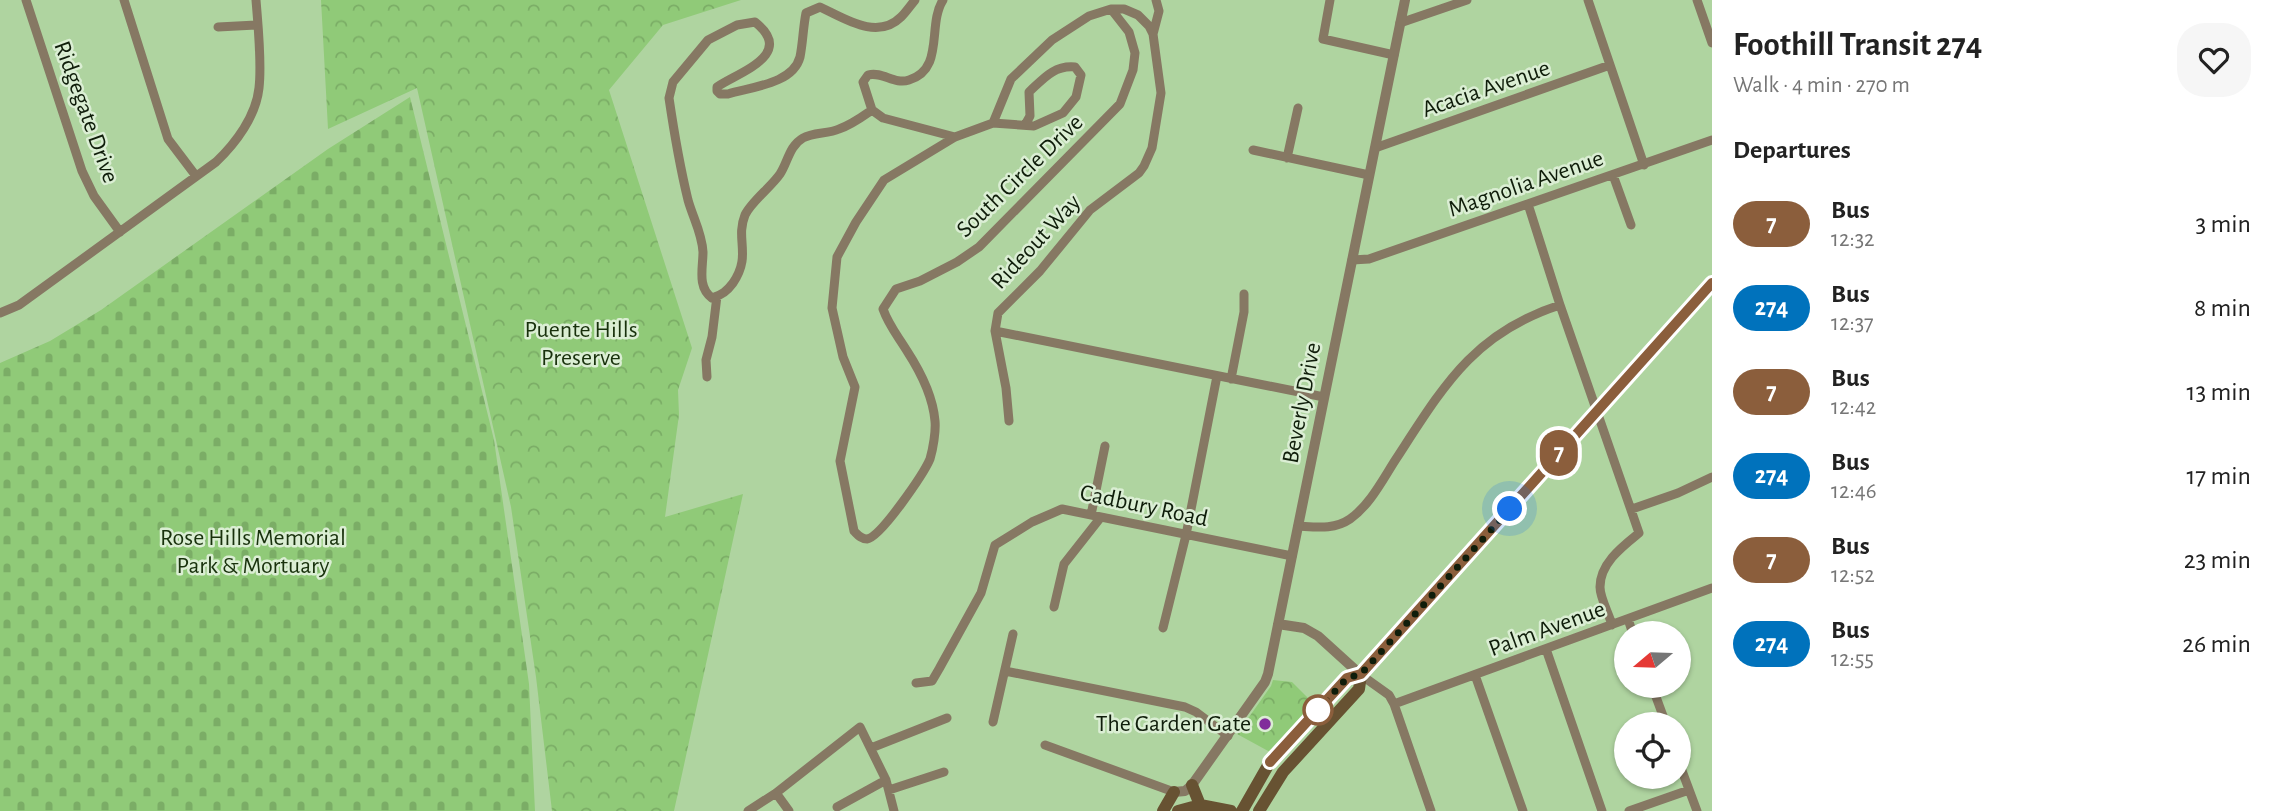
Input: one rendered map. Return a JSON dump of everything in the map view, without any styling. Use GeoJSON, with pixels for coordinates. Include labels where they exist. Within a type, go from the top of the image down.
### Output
{"type":"FeatureCollection","features":[{"type":"Feature","properties":{"kind":"main road"},"geometry":{"type":"LineString","coordinates":[[1242,811],[1270,762],[1347,678],[1361,674],[1712,283]]}},
{"type":"Feature","properties":{"kind":"main road"},"geometry":{"type":"LineString","coordinates":[[1259,811],[1283,772],[1359,689],[1361,674]]}},
{"type":"Feature","properties":{"kind":"main road"},"geometry":{"type":"LineString","coordinates":[[1163,811],[1184,789],[1200,805]]}},
{"type":"Feature","properties":{"kind":"main road"},"geometry":{"type":"LineString","coordinates":[[1178,811],[1200,805],[1231,811]]}},
{"type":"Feature","properties":{"kind":"street","name":"Ridgegate Drive"},"geometry":{"type":"LineString","coordinates":[[26,0],[82,171],[94,196],[120,232]]}},
{"type":"Feature","properties":{"kind":"street"},"geometry":{"type":"LineString","coordinates":[[124,0],[167,139],[196,176]]}},
{"type":"Feature","properties":{"kind":"street"},"geometry":{"type":"LineString","coordinates":[[0,313],[19,305],[235,145],[253,108],[259,88],[256,0]]}},
{"type":"Feature","properties":{"kind":"street"},"geometry":{"type":"LineString","coordinates":[[872,110],[840,129],[807,135],[798,141],[789,153],[782,172],[746,211],[742,226],[742,268],[726,292],[712,298],[706,293],[702,281],[703,250],[700,233],[688,200],[669,98],[673,82],[708,40],[737,24],[755,22],[765,30],[768,49],[755,67],[717,87],[717,91],[723,94],[785,78],[799,61],[806,13],[812,9],[820,6],[856,26],[881,27],[899,19],[915,0]]}},
{"type":"Feature","properties":{"kind":"street"},"geometry":{"type":"LineString","coordinates":[[943,0],[936,14],[931,61],[927,69],[907,81],[895,81],[876,73],[868,75],[863,82],[872,110],[883,118],[898,123],[955,137],[993,123],[1034,126],[1063,113],[1076,97],[1081,75],[1075,67],[1066,66],[1050,72],[1030,92],[1030,116],[1025,125]]}},
{"type":"Feature","properties":{"kind":"street","name":"Rideout Way"},"geometry":{"type":"LineString","coordinates":[[995,331],[996,318],[1001,307],[1040,271],[1090,210],[1139,173],[1144,166],[1152,148],[1161,93],[1153,34],[1159,11],[1156,0]]}},
{"type":"Feature","properties":{"kind":"street"},"geometry":{"type":"LineString","coordinates":[[1330,0],[1323,39],[1394,55]]}},
{"type":"Feature","properties":{"kind":"street","name":"Beverly Drive"},"geometry":{"type":"LineString","coordinates":[[1184,789],[1228,736],[1265,682],[1405,0]]}},
{"type":"Feature","properties":{"kind":"street"},"geometry":{"type":"LineString","coordinates":[[1400,23],[1467,0]]}},
{"type":"Feature","properties":{"kind":"street"},"geometry":{"type":"LineString","coordinates":[[1588,0],[1644,165]]}},
{"type":"Feature","properties":{"kind":"street"},"geometry":{"type":"LineString","coordinates":[[1697,0],[1712,43]]}},
{"type":"Feature","properties":{"kind":"street"},"geometry":{"type":"LineString","coordinates":[[993,123],[1011,79],[1052,40],[1089,16],[1111,9],[1132,11],[1144,20],[1153,34]]}},
{"type":"Feature","properties":{"kind":"street","name":"South Circle Drive"},"geometry":{"type":"LineString","coordinates":[[955,137],[884,180],[837,257],[832,308],[843,357],[855,387],[839,461],[854,531],[860,538],[868,539],[875,535],[892,517],[930,458],[935,422],[926,388],[907,351],[889,327],[883,309],[896,289],[920,281],[957,262],[978,247],[1120,104],[1133,70],[1135,53],[1129,32],[1111,9]]}},
{"type":"Feature","properties":{"kind":"street"},"geometry":{"type":"LineString","coordinates":[[218,27],[257,25]]}},
{"type":"Feature","properties":{"kind":"street","name":"Acacia Avenue"},"geometry":{"type":"LineString","coordinates":[[1375,148],[1610,65]]}},
{"type":"Feature","properties":{"kind":"street"},"geometry":{"type":"LineString","coordinates":[[1287,158],[1297,108]]}},
{"type":"Feature","properties":{"kind":"street","name":"Magnolia Avenue"},"geometry":{"type":"LineString","coordinates":[[1352,260],[1369,259],[1712,140]]}},
{"type":"Feature","properties":{"kind":"street"},"geometry":{"type":"LineString","coordinates":[[1253,150],[1369,175]]}},
{"type":"Feature","properties":{"kind":"street"},"geometry":{"type":"LineString","coordinates":[[1613,175],[1631,225]]}},
{"type":"Feature","properties":{"kind":"street"},"geometry":{"type":"LineString","coordinates":[[1528,204],[1639,533],[1623,546],[1604,568],[1600,588],[1612,625]]}},
{"type":"Feature","properties":{"kind":"street"},"geometry":{"type":"LineString","coordinates":[[1231,379],[1244,312],[1244,293]]}},
{"type":"Feature","properties":{"kind":"street"},"geometry":{"type":"LineString","coordinates":[[707,377],[706,360],[717,296]]}},
{"type":"Feature","properties":{"kind":"street"},"geometry":{"type":"LineString","coordinates":[[1298,526],[1340,525],[1358,512],[1380,484],[1439,393],[1462,364],[1513,324],[1560,305]]}},
{"type":"Feature","properties":{"kind":"street"},"geometry":{"type":"LineString","coordinates":[[1009,421],[1006,388],[995,331],[1324,397]]}},
{"type":"Feature","properties":{"kind":"street"},"geometry":{"type":"LineString","coordinates":[[1163,628],[1186,535],[1217,376]]}},
{"type":"Feature","properties":{"kind":"street"},"geometry":{"type":"LineString","coordinates":[[1091,515],[1105,446]]}},
{"type":"Feature","properties":{"kind":"street"},"geometry":{"type":"LineString","coordinates":[[1632,509],[1678,493],[1712,477]]}},
{"type":"Feature","properties":{"kind":"street","name":"Cadbury Road"},"geometry":{"type":"LineString","coordinates":[[916,683],[932,681],[939,669],[981,593],[995,545],[1032,522],[1062,509],[1292,556]]}},
{"type":"Feature","properties":{"kind":"street"},"geometry":{"type":"LineString","coordinates":[[1054,607],[1064,564],[1101,517]]}},
{"type":"Feature","properties":{"kind":"street","name":"Palm Avenue"},"geometry":{"type":"LineString","coordinates":[[1394,704],[1712,588]]}},
{"type":"Feature","properties":{"kind":"street"},"geometry":{"type":"LineString","coordinates":[[1278,624],[1304,628],[1318,636],[1389,695],[1431,811]]}},
{"type":"Feature","properties":{"kind":"street"},"geometry":{"type":"LineString","coordinates":[[993,722],[1013,634]]}},
{"type":"Feature","properties":{"kind":"street"},"geometry":{"type":"LineString","coordinates":[[1546,649],[1602,811]]}},
{"type":"Feature","properties":{"kind":"street"},"geometry":{"type":"LineString","coordinates":[[1005,671],[1185,708],[1196,712],[1228,736]]}},
{"type":"Feature","properties":{"kind":"street"},"geometry":{"type":"LineString","coordinates":[[1475,675],[1523,811]]}},
{"type":"Feature","properties":{"kind":"street"},"geometry":{"type":"LineString","coordinates":[[871,748],[947,718]]}},
{"type":"Feature","properties":{"kind":"street"},"geometry":{"type":"LineString","coordinates":[[748,811],[776,793],[860,727],[887,785],[894,811]]}},
{"type":"Feature","properties":{"kind":"street"},"geometry":{"type":"LineString","coordinates":[[1045,745],[1184,789]]}},
{"type":"Feature","properties":{"kind":"street"},"geometry":{"type":"LineString","coordinates":[[838,807],[887,785],[944,772]]}},
{"type":"Feature","properties":{"kind":"street"},"geometry":{"type":"LineString","coordinates":[[1629,811],[1689,790],[1697,811]]}},
{"type":"Feature","properties":{"kind":"street"},"geometry":{"type":"LineString","coordinates":[[776,793],[789,811]]}},
{"type":"Feature","properties":{"kind":"green space","name":"Puente Hills Preserve"},"geometry":{"type":"Polygon","coordinates":[[[321,0],[741,0],[663,25],[609,90],[692,348],[678,390],[679,415],[665,517],[743,494],[674,811],[552,811],[511,507],[417,88],[328,129],[321,0]]]}},
{"type":"Feature","properties":{"kind":"green space","name":"Rose Hills Memorial Park & Mortuary"},"geometry":{"type":"Polygon","coordinates":[[[410,97],[494,440],[529,684],[535,811],[0,811],[0,363],[50,341],[101,310],[328,149],[410,97]]]}},
{"type":"Feature","properties":{"kind":"green space"},"geometry":{"type":"Polygon","coordinates":[[[1273,680],[1292,682],[1311,701],[1308,705],[1310,707],[1270,752],[1237,734],[1273,680]]]}},
{"type":"Feature","properties":{"kind":"bus line","name":"7"},"geometry":{"type":"LineString","coordinates":[[1270,762],[1347,678],[1361,674],[1712,283]]}},
{"type":"Feature","properties":{"kind":"place","name":"The Garden Gate"},"geometry":{"type":"Point","coordinates":[1265,724]}},
{"type":"Feature","properties":{"kind":"route"},"geometry":{"type":"LineString","coordinates":[[1318,710],[1347,678],[1361,674],[1510,509]]}}]}
